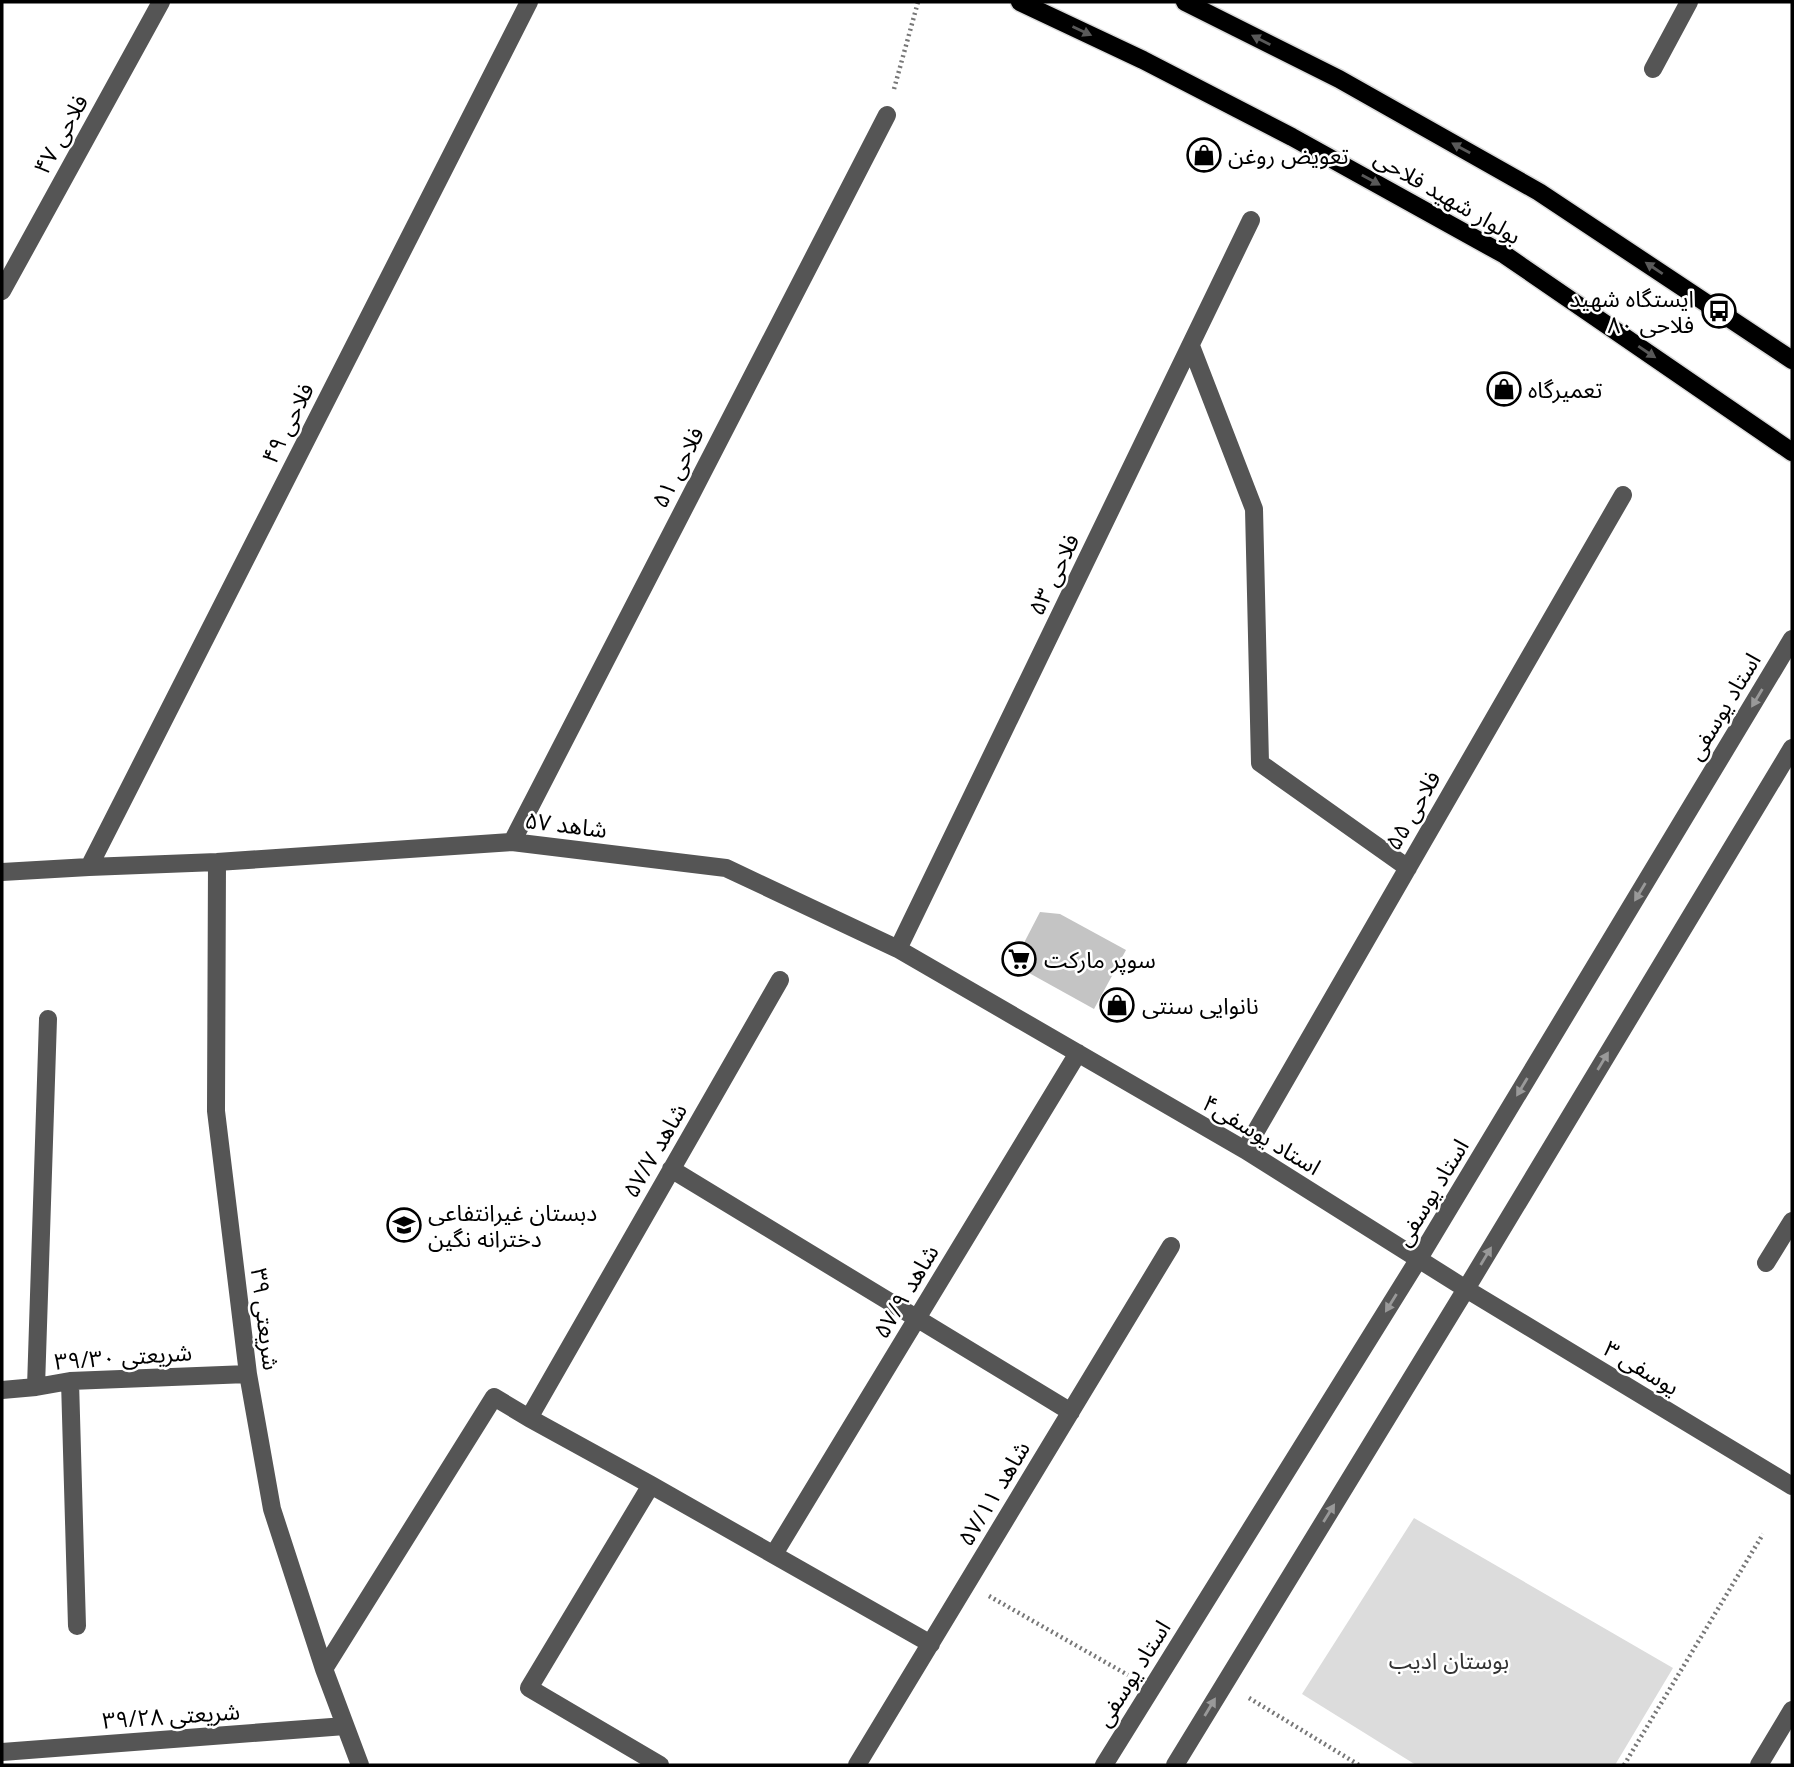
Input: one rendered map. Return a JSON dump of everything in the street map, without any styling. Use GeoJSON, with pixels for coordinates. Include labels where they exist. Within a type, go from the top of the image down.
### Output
{"type":"FeatureCollection","features":[{"type":"Feature","properties":{"kind":"main road","name":"بولوار شهید فلاحی"},"geometry":{"type":"LineString","coordinates":[[1020,2],[1143,60],[1292,136],[1505,255],[1792,453]]}},
{"type":"Feature","properties":{"kind":"main road","name":"بولوار شهید فلاحی"},"geometry":{"type":"LineString","coordinates":[[1185,2],[1339,79],[1539,192],[1792,360]]}},
{"type":"Feature","properties":{"kind":"street","name":"فلاحی ۴۷"},"geometry":{"type":"LineString","coordinates":[[2,291],[161,2]]}},
{"type":"Feature","properties":{"kind":"street","name":"فلاحی ۴۹"},"geometry":{"type":"LineString","coordinates":[[89,867],[529,2]]}},
{"type":"Feature","properties":{"kind":"street"},"geometry":{"type":"LineString","coordinates":[[1653,69],[1689,2]]}},
{"type":"Feature","properties":{"kind":"street","name":"فلاحی ۵۱"},"geometry":{"type":"LineString","coordinates":[[512,842],[887,115]]}},
{"type":"Feature","properties":{"kind":"street","name":"فلاحی ۵۳"},"geometry":{"type":"LineString","coordinates":[[898,949],[1251,220]]}},
{"type":"Feature","properties":{"kind":"street"},"geometry":{"type":"LineString","coordinates":[[1191,346],[1254,509],[1261,764],[1408,868]]}},
{"type":"Feature","properties":{"kind":"street","name":"فلاحی ۵۵"},"geometry":{"type":"LineString","coordinates":[[1245,1150],[1623,495]]}},
{"type":"Feature","properties":{"kind":"street","name":"استاد یوسفی"},"geometry":{"type":"LineString","coordinates":[[1104,1765],[1418,1260],[1792,639]]}},
{"type":"Feature","properties":{"kind":"street"},"geometry":{"type":"LineString","coordinates":[[1175,1765],[1792,748]]}},
{"type":"Feature","properties":{"kind":"street","name":"شاهد ۵۷"},"geometry":{"type":"LineString","coordinates":[[2,872],[217,862],[512,842],[726,868],[898,949],[1078,1054]]}},
{"type":"Feature","properties":{"kind":"street","name":"شریعتی ۳۹"},"geometry":{"type":"LineString","coordinates":[[217,862],[216,1111],[248,1374],[272,1508],[324,1669],[360,1765]]}},
{"type":"Feature","properties":{"kind":"street","name":"شاهد ۵۷/۷"},"geometry":{"type":"LineString","coordinates":[[528,1418],[780,980]]}},
{"type":"Feature","properties":{"kind":"street"},"geometry":{"type":"LineString","coordinates":[[36,1387],[48,1019]]}},
{"type":"Feature","properties":{"kind":"street","name":"استاد یوسفی۴"},"geometry":{"type":"LineString","coordinates":[[1078,1054],[1245,1150],[1466,1289]]}},
{"type":"Feature","properties":{"kind":"street","name":"شاهد ۵۷/۹"},"geometry":{"type":"LineString","coordinates":[[774,1555],[1078,1054]]}},
{"type":"Feature","properties":{"kind":"street"},"geometry":{"type":"LineString","coordinates":[[671,1169],[1071,1412]]}},
{"type":"Feature","properties":{"kind":"street"},"geometry":{"type":"LineString","coordinates":[[1766,1263],[1792,1221]]}},
{"type":"Feature","properties":{"kind":"street","name":"شاهد ۵۷/۱۱"},"geometry":{"type":"LineString","coordinates":[[857,1765],[1171,1246]]}},
{"type":"Feature","properties":{"kind":"street","name":"یوسفی ۳"},"geometry":{"type":"LineString","coordinates":[[1466,1289],[1792,1486]]}},
{"type":"Feature","properties":{"kind":"street","name":"شریعتی ۳۹/۳۰"},"geometry":{"type":"LineString","coordinates":[[2,1390],[70,1381],[248,1374]]}},
{"type":"Feature","properties":{"kind":"street"},"geometry":{"type":"LineString","coordinates":[[70,1381],[77,1626]]}},
{"type":"Feature","properties":{"kind":"street"},"geometry":{"type":"LineString","coordinates":[[324,1669],[494,1397],[931,1644]]}},
{"type":"Feature","properties":{"kind":"street"},"geometry":{"type":"LineString","coordinates":[[651,1485],[529,1688],[636,1759],[660,1765]]}},
{"type":"Feature","properties":{"kind":"street"},"geometry":{"type":"LineString","coordinates":[[1759,1765],[1792,1710]]}},
{"type":"Feature","properties":{"kind":"street","name":"شریعتی ۳۹/۲۸"},"geometry":{"type":"LineString","coordinates":[[2,1752],[345,1726]]}},
{"type":"Feature","properties":{"kind":"path"},"geometry":{"type":"LineString","coordinates":[[887,115],[918,2]]}},
{"type":"Feature","properties":{"kind":"path"},"geometry":{"type":"LineString","coordinates":[[1624,1765],[1763,1534]]}},
{"type":"Feature","properties":{"kind":"path"},"geometry":{"type":"LineString","coordinates":[[967,1584],[1151,1688]]}},
{"type":"Feature","properties":{"kind":"path"},"geometry":{"type":"LineString","coordinates":[[1224,1683],[1359,1765]]}},
{"type":"Feature","properties":{"kind":"green space","name":"بوستان ادیب"},"geometry":{"type":"Polygon","coordinates":[[[1414,1518],[1673,1668],[1615,1765],[1416,1765],[1302,1694],[1414,1518]]]}},
{"type":"Feature","properties":{"kind":"building"},"geometry":{"type":"Polygon","coordinates":[[[1040,912],[1060,914],[1126,950],[1094,1009],[1013,964],[1040,912]]]}},
{"type":"Feature","properties":{"kind":"place","name":"تعویض روغن"},"geometry":{"type":"Point","coordinates":[1204,155]}},
{"type":"Feature","properties":{"kind":"place","name":"ایستگاه شهید فلاحی ۸۰"},"geometry":{"type":"Point","coordinates":[1719,311]}},
{"type":"Feature","properties":{"kind":"place","name":"تعمیرگاه"},"geometry":{"type":"Point","coordinates":[1504,389]}},
{"type":"Feature","properties":{"kind":"place","name":"سوپر مارکت"},"geometry":{"type":"Point","coordinates":[1019,959]}},
{"type":"Feature","properties":{"kind":"place","name":"نانوایی سنتی"},"geometry":{"type":"Point","coordinates":[1117,1005]}},
{"type":"Feature","properties":{"kind":"place","name":"دبستان غیرانتفاعی دخترانه نگین"},"geometry":{"type":"Point","coordinates":[404,1225]}}]}
